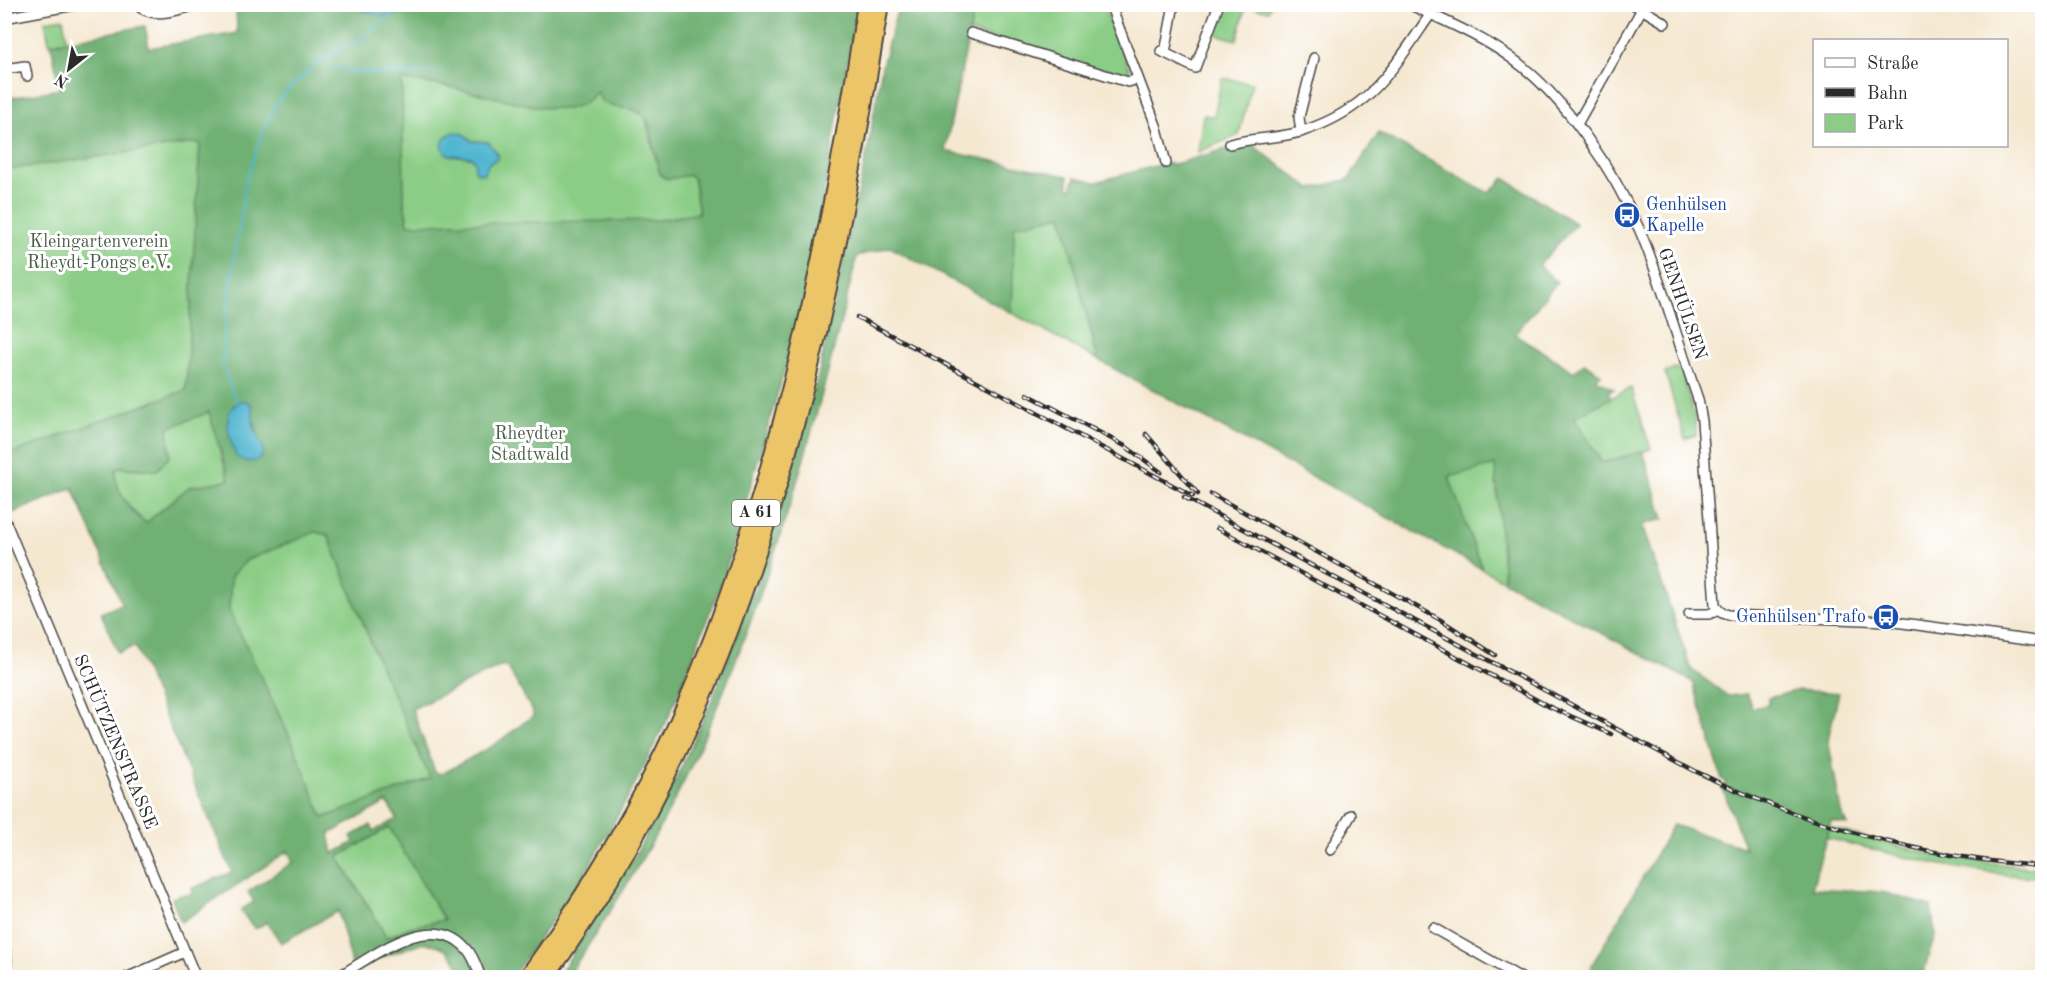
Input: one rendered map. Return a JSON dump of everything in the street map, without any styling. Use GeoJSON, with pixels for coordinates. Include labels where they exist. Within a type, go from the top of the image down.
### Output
{"type":"FeatureCollection","features":[{"type":"Feature","properties":{"kind":"highway","name":"A 61"},"geometry":{"type":"LineString","coordinates":[[527,978],[573,911],[646,786],[696,680],[740,564],[777,435],[813,284],[839,158],[866,4]]}},
{"type":"Feature","properties":{"kind":"highway","name":"A 61"},"geometry":{"type":"LineString","coordinates":[[545,978],[600,896],[638,831],[688,730],[732,626],[781,475],[812,356],[855,159],[880,4]]}},
{"type":"Feature","properties":{"kind":"highway"},"geometry":{"type":"LineString","coordinates":[[870,68],[886,4]]}},
{"type":"Feature","properties":{"kind":"street"},"geometry":{"type":"LineString","coordinates":[[4,18],[49,7],[80,4]]}},
{"type":"Feature","properties":{"kind":"street"},"geometry":{"type":"LineString","coordinates":[[136,4],[144,13],[153,14],[201,4]]}},
{"type":"Feature","properties":{"kind":"street"},"geometry":{"type":"LineString","coordinates":[[1110,4],[1157,128],[1166,163]]}},
{"type":"Feature","properties":{"kind":"street"},"geometry":{"type":"LineString","coordinates":[[1174,4],[1163,52],[1195,68],[1219,4]]}},
{"type":"Feature","properties":{"kind":"street","name":"GENHÜLSEN"},"geometry":{"type":"LineString","coordinates":[[1410,4],[1465,30],[1511,58],[1546,87],[1577,124],[1631,211],[1641,233],[1698,399],[1702,421],[1715,605],[1719,610]]}},
{"type":"Feature","properties":{"kind":"street"},"geometry":{"type":"LineString","coordinates":[[1577,124],[1637,7],[1665,23]]}},
{"type":"Feature","properties":{"kind":"street"},"geometry":{"type":"LineString","coordinates":[[1230,144],[1301,132],[1339,117],[1381,85],[1430,15]]}},
{"type":"Feature","properties":{"kind":"street"},"geometry":{"type":"LineString","coordinates":[[971,33],[1128,82],[1138,79]]}},
{"type":"Feature","properties":{"kind":"street"},"geometry":{"type":"LineString","coordinates":[[1301,132],[1299,117],[1314,58]]}},
{"type":"Feature","properties":{"kind":"street"},"geometry":{"type":"LineString","coordinates":[[4,69],[25,66],[27,76]]}},
{"type":"Feature","properties":{"kind":"street","name":"SCHÜTZENSTRASSE"},"geometry":{"type":"LineString","coordinates":[[4,518],[196,978]]}},
{"type":"Feature","properties":{"kind":"street"},"geometry":{"type":"LineString","coordinates":[[1689,614],[1709,614],[1719,610],[1729,615],[1888,621],[2043,642]]}},
{"type":"Feature","properties":{"kind":"street"},"geometry":{"type":"LineString","coordinates":[[1330,850],[1351,815]]}},
{"type":"Feature","properties":{"kind":"street"},"geometry":{"type":"LineString","coordinates":[[1433,928],[1521,978]]}},
{"type":"Feature","properties":{"kind":"street"},"geometry":{"type":"LineString","coordinates":[[336,978],[355,973],[417,934],[436,933],[453,938],[466,948],[481,978]]}},
{"type":"Feature","properties":{"kind":"street"},"geometry":{"type":"LineString","coordinates":[[4,944],[7,960],[5,978]]}},
{"type":"Feature","properties":{"kind":"street"},"geometry":{"type":"LineString","coordinates":[[126,978],[185,952]]}},
{"type":"Feature","properties":{"kind":"green space","name":"Rheydter Stadtwald"},"geometry":{"type":"Polygon","coordinates":[[[406,4],[857,5],[806,297],[724,576],[670,714],[632,790],[586,872],[512,977],[464,977],[457,962],[447,951],[442,947],[427,944],[418,944],[353,968],[338,911],[281,943],[267,922],[255,929],[240,910],[254,902],[248,892],[293,862],[288,851],[181,922],[172,898],[184,894],[186,896],[192,893],[191,889],[232,872],[135,646],[118,653],[101,613],[122,604],[73,488],[10,514],[5,500],[5,456],[186,390],[200,144],[5,170],[5,99],[60,89],[51,44],[145,26],[149,48],[237,33],[236,5],[353,5],[372,13],[381,13],[406,4]],[[402,80],[404,201],[408,224],[658,220],[699,213],[694,179],[690,175],[668,179],[661,175],[650,128],[644,116],[631,109],[604,103],[597,92],[583,104],[567,109],[538,107],[441,85],[402,80]],[[238,402],[230,412],[228,423],[233,447],[257,432],[253,419],[238,402]],[[209,412],[168,428],[170,456],[157,470],[120,467],[116,470],[120,493],[134,513],[146,523],[189,487],[229,480],[209,412]],[[315,532],[247,560],[231,576],[229,610],[292,742],[323,818],[430,778],[377,658],[328,535],[315,532]],[[501,666],[412,709],[435,772],[442,774],[494,745],[533,716],[533,712],[508,668],[501,666]],[[387,802],[329,834],[333,854],[354,842],[351,836],[371,825],[374,831],[397,819],[387,802]],[[389,827],[338,857],[387,938],[411,927],[444,920],[389,827]]]}},
{"type":"Feature","properties":{"kind":"green space"},"geometry":{"type":"Polygon","coordinates":[[[899,4],[975,5],[945,151],[1068,176],[1068,187],[1071,189],[1075,177],[1096,182],[1163,164],[1175,164],[1249,142],[1311,189],[1349,179],[1379,133],[1489,193],[1504,178],[1576,224],[1539,265],[1557,282],[1515,334],[1574,372],[1584,363],[1601,374],[1596,379],[1614,389],[1608,391],[1611,398],[1574,417],[1602,463],[1643,451],[1664,519],[1642,525],[1691,669],[1728,696],[1747,694],[1752,708],[1768,705],[1768,698],[1798,690],[1839,693],[1828,739],[1841,812],[1847,825],[1831,821],[1812,888],[1882,892],[1931,906],[1935,936],[1922,977],[1585,977],[1673,825],[1745,848],[1723,789],[1726,782],[1722,779],[1693,682],[1504,581],[1495,465],[1449,477],[1482,569],[1098,360],[1062,215],[1014,226],[1012,313],[890,247],[857,256],[824,386],[787,515],[743,642],[718,704],[678,794],[633,874],[567,977],[557,978],[632,861],[674,783],[713,698],[757,582],[787,489],[818,377],[868,148],[882,66],[899,4]]]}},
{"type":"Feature","properties":{"kind":"green space"},"geometry":{"type":"Polygon","coordinates":[[[975,5],[1103,5],[1132,75],[1126,79],[969,32],[975,5]]]}},
{"type":"Feature","properties":{"kind":"green space"},"geometry":{"type":"Polygon","coordinates":[[[1221,5],[1271,5],[1268,11],[1246,6],[1237,40],[1211,33],[1221,5]]]}},
{"type":"Feature","properties":{"kind":"green space"},"geometry":{"type":"Polygon","coordinates":[[[63,18],[67,40],[49,43],[45,21],[63,18]]]}},
{"type":"Feature","properties":{"kind":"green space"},"geometry":{"type":"Polygon","coordinates":[[[1222,78],[1252,83],[1239,135],[1198,152],[1203,115],[1214,116],[1222,78]]]}},
{"type":"Feature","properties":{"kind":"green space"},"geometry":{"type":"Polygon","coordinates":[[[401,80],[441,85],[538,107],[567,109],[583,104],[597,92],[612,107],[633,108],[645,117],[660,175],[664,178],[690,175],[693,178],[699,213],[658,220],[408,224],[404,201],[401,80]],[[465,135],[446,136],[443,149],[453,156],[471,157],[475,161],[475,169],[484,173],[489,163],[497,159],[488,142],[472,141],[465,135]]]}},
{"type":"Feature","properties":{"kind":"green space","name":"Kleingartenverein Rheydt-Pongs e.V."},"geometry":{"type":"Polygon","coordinates":[[[200,144],[186,390],[5,456],[5,170],[200,144]]]}},
{"type":"Feature","properties":{"kind":"green space"},"geometry":{"type":"Polygon","coordinates":[[[1062,215],[1098,360],[1012,313],[1014,226],[1062,215]]]}},
{"type":"Feature","properties":{"kind":"green space"},"geometry":{"type":"Polygon","coordinates":[[[1675,368],[1681,370],[1695,418],[1696,435],[1685,439],[1665,372],[1675,368]]]}},
{"type":"Feature","properties":{"kind":"green space"},"geometry":{"type":"Polygon","coordinates":[[[1631,388],[1651,449],[1602,463],[1573,416],[1631,388]]]}},
{"type":"Feature","properties":{"kind":"green space"},"geometry":{"type":"Polygon","coordinates":[[[209,411],[229,480],[189,487],[146,523],[129,506],[119,491],[117,468],[157,470],[170,456],[168,428],[209,411]]]}},
{"type":"Feature","properties":{"kind":"green space"},"geometry":{"type":"Polygon","coordinates":[[[1495,465],[1504,581],[1482,569],[1448,477],[1495,465]]]}},
{"type":"Feature","properties":{"kind":"green space"},"geometry":{"type":"Polygon","coordinates":[[[315,532],[328,535],[377,658],[431,778],[323,818],[292,742],[229,610],[231,576],[247,560],[315,532]]]}},
{"type":"Feature","properties":{"kind":"green space"},"geometry":{"type":"Polygon","coordinates":[[[390,827],[444,921],[411,927],[387,938],[338,856],[390,827]]]}},
{"type":"Feature","properties":{"kind":"green space"},"geometry":{"type":"Polygon","coordinates":[[[1829,827],[1934,854],[1988,863],[2042,868],[2042,877],[1961,868],[1879,851],[1826,838],[1829,827]]]}},
{"type":"Feature","properties":{"kind":"water"},"geometry":{"type":"Polygon","coordinates":[[[406,4],[402,11],[390,15],[374,14],[353,5],[406,4]]]}},
{"type":"Feature","properties":{"kind":"water"},"geometry":{"type":"Polygon","coordinates":[[[455,132],[462,133],[472,141],[488,142],[498,154],[497,159],[489,163],[484,173],[480,174],[475,171],[475,161],[471,157],[449,155],[444,151],[444,139],[455,132]]]}},
{"type":"Feature","properties":{"kind":"water"},"geometry":{"type":"Polygon","coordinates":[[[244,400],[252,405],[254,428],[263,448],[262,457],[252,462],[236,456],[229,432],[228,416],[231,409],[244,400]]]}},
{"type":"Feature","properties":{"kind":"waterway"},"geometry":{"type":"LineString","coordinates":[[237,403],[223,368],[224,333],[246,181],[261,136],[277,102],[294,84],[322,59],[361,39],[391,15]]}},
{"type":"Feature","properties":{"kind":"waterway"},"geometry":{"type":"LineString","coordinates":[[323,60],[333,66],[360,73],[434,71]]}},
{"type":"Feature","properties":{"kind":"railway"},"geometry":{"type":"LineString","coordinates":[[857,317],[1193,496]]}},
{"type":"Feature","properties":{"kind":"railway"},"geometry":{"type":"LineString","coordinates":[[1027,394],[1125,446],[1161,472]]}},
{"type":"Feature","properties":{"kind":"railway"},"geometry":{"type":"LineString","coordinates":[[1146,434],[1198,494]]}},
{"type":"Feature","properties":{"kind":"railway"},"geometry":{"type":"LineString","coordinates":[[1211,494],[1439,619],[1495,655]]}},
{"type":"Feature","properties":{"kind":"railway"},"geometry":{"type":"LineString","coordinates":[[1184,497],[1695,771],[1736,790],[1820,822],[1908,846],[1997,862],[2042,866]]}},
{"type":"Feature","properties":{"kind":"railway"},"geometry":{"type":"LineString","coordinates":[[1217,528],[1550,707],[1611,734]]}},
{"type":"Feature","properties":{"kind":"place","name":"Genhülsen Kapelle"},"geometry":{"type":"Point","coordinates":[1627,215]}},
{"type":"Feature","properties":{"kind":"place","name":"Genhülsen Trafo"},"geometry":{"type":"Point","coordinates":[1886,617]}}]}
